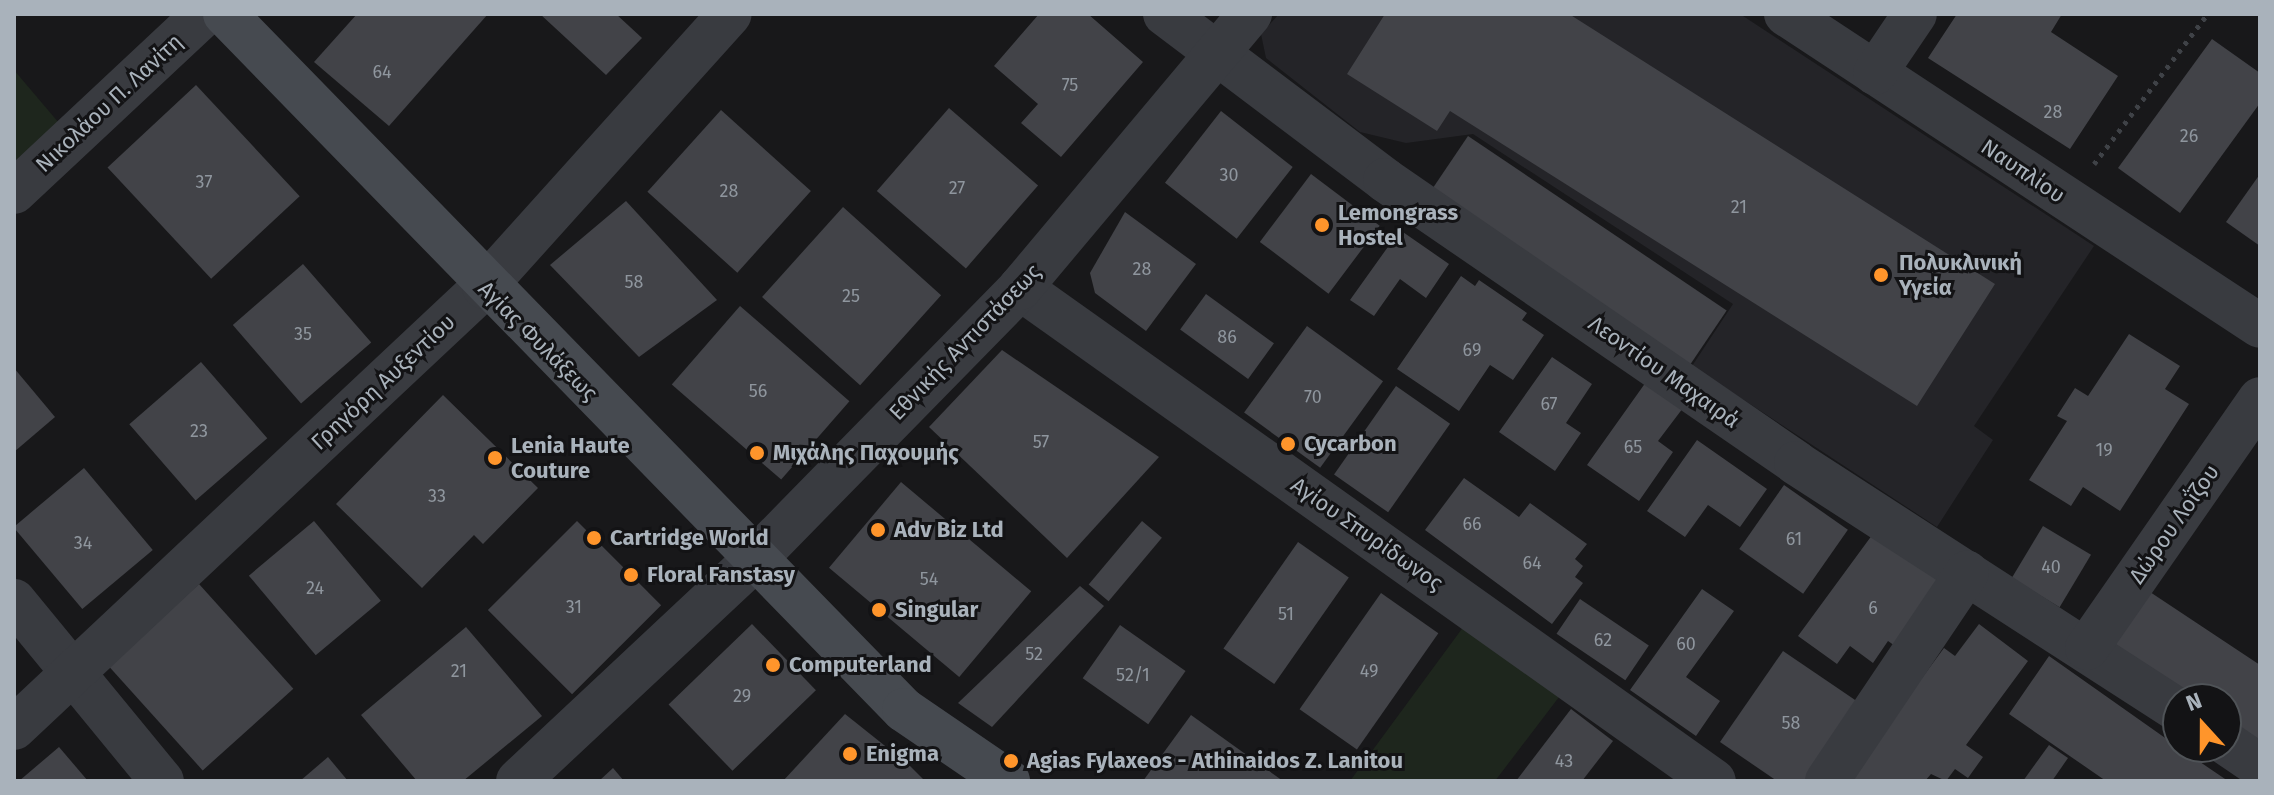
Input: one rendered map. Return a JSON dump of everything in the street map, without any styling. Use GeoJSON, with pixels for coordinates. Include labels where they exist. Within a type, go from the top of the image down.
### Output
{"type":"FeatureCollection","features":[{"type":"Feature","properties":{"kind":"main road","name":"Αγίας Φυλάξεως"},"geometry":{"type":"LineString","coordinates":[[225,14],[484,287],[904,710],[1008,781]]}},
{"type":"Feature","properties":{"kind":"street","name":"Νικολάου Π. Λανίτη"},"geometry":{"type":"LineString","coordinates":[[14,192],[204,14]]}},
{"type":"Feature","properties":{"kind":"street","name":"Γρηγόρη Αυξεντίου"},"geometry":{"type":"LineString","coordinates":[[14,728],[484,287],[730,14]]}},
{"type":"Feature","properties":{"kind":"street","name":"Λεοντίου Μαχαιρά"},"geometry":{"type":"LineString","coordinates":[[1165,14],[1424,206],[1967,573],[2162,699]]}},
{"type":"Feature","properties":{"kind":"street","name":"Εθνικής Αντιστάσεως"},"geometry":{"type":"LineString","coordinates":[[518,781],[755,559],[1020,288],[1250,14]]}},
{"type":"Feature","properties":{"kind":"street","name":"Ναυπλίου"},"geometry":{"type":"LineString","coordinates":[[1786,14],[2260,326]]}},
{"type":"Feature","properties":{"kind":"street"},"geometry":{"type":"LineString","coordinates":[[1875,73],[1915,14]]}},
{"type":"Feature","properties":{"kind":"street","name":"Αγίου Σπυρίδωνος"},"geometry":{"type":"LineString","coordinates":[[1020,288],[1714,781]]}},
{"type":"Feature","properties":{"kind":"street","name":"Δώρου Λοΐζου"},"geometry":{"type":"LineString","coordinates":[[2087,648],[2260,399]]}},
{"type":"Feature","properties":{"kind":"street"},"geometry":{"type":"LineString","coordinates":[[1827,781],[1967,573]]}},
{"type":"Feature","properties":{"kind":"street"},"geometry":{"type":"LineString","coordinates":[[14,601],[162,781]]}},
{"type":"Feature","properties":{"kind":"street"},"geometry":{"type":"LineString","coordinates":[[2242,754],[2260,766]]}},
{"type":"Feature","properties":{"kind":"path"},"geometry":{"type":"LineString","coordinates":[[2067,200],[2206,16]]}},
{"type":"Feature","properties":{"kind":"shaded area","name":"Πολυκλινική Υγεία"},"geometry":{"type":"Polygon","coordinates":[[[1279,14],[1740,14],[2094,246],[1974,426],[1993,440],[1937,527],[1692,366],[1733,304],[1473,134],[1406,143],[1360,132],[1266,58],[1261,34],[1279,14]]]}},
{"type":"Feature","properties":{"kind":"shaded area"},"geometry":{"type":"Polygon","coordinates":[[[14,70],[59,123],[14,162],[14,70]]]}},
{"type":"Feature","properties":{"kind":"shaded area"},"geometry":{"type":"Polygon","coordinates":[[[1464,626],[1559,697],[1495,781],[1350,781],[1464,626]]]}},
{"type":"Feature","properties":{"kind":"building"},"geometry":{"type":"Polygon","coordinates":[[[357,14],[488,14],[389,126],[314,62],[357,14]]]}},
{"type":"Feature","properties":{"kind":"building"},"geometry":{"type":"Polygon","coordinates":[[[540,14],[616,14],[642,38],[606,75],[540,14]]]}},
{"type":"Feature","properties":{"kind":"building"},"geometry":{"type":"Polygon","coordinates":[[[1039,14],[1088,14],[1143,62],[1061,157],[1021,123],[1038,104],[994,66],[1039,14]]]}},
{"type":"Feature","properties":{"kind":"building"},"geometry":{"type":"Polygon","coordinates":[[[1385,14],[1569,14],[1995,284],[1917,406],[1450,111],[1437,131],[1347,74],[1385,14]]]}},
{"type":"Feature","properties":{"kind":"building"},"geometry":{"type":"Polygon","coordinates":[[[1957,14],[2062,14],[2051,32],[2118,76],[2070,149],[1928,58],[1957,14]]]}},
{"type":"Feature","properties":{"kind":"building"},"geometry":{"type":"Polygon","coordinates":[[[2212,39],[2260,73],[2260,103],[2180,213],[2118,168],[2212,39]]]}},
{"type":"Feature","properties":{"kind":"building"},"geometry":{"type":"Polygon","coordinates":[[[196,85],[300,196],[211,279],[108,168],[196,85]]]}},
{"type":"Feature","properties":{"kind":"building"},"geometry":{"type":"Polygon","coordinates":[[[949,108],[1038,185],[966,268],[877,191],[949,108]]]}},
{"type":"Feature","properties":{"kind":"building"},"geometry":{"type":"Polygon","coordinates":[[[721,110],[811,191],[737,273],[647,192],[721,110]]]}},
{"type":"Feature","properties":{"kind":"building"},"geometry":{"type":"Polygon","coordinates":[[[1221,111],[1293,167],[1237,239],[1165,183],[1221,111]]]}},
{"type":"Feature","properties":{"kind":"building"},"geometry":{"type":"Polygon","coordinates":[[[1468,136],[1727,310],[1688,369],[1429,194],[1468,136]]]}},
{"type":"Feature","properties":{"kind":"building"},"geometry":{"type":"Polygon","coordinates":[[[1311,174],[1380,226],[1329,294],[1260,242],[1311,174]]]}},
{"type":"Feature","properties":{"kind":"building"},"geometry":{"type":"Polygon","coordinates":[[[2260,174],[2260,246],[2226,222],[2260,174]]]}},
{"type":"Feature","properties":{"kind":"building"},"geometry":{"type":"Polygon","coordinates":[[[626,201],[717,300],[639,357],[550,265],[626,201]]]}},
{"type":"Feature","properties":{"kind":"building"},"geometry":{"type":"Polygon","coordinates":[[[843,207],[941,295],[860,385],[762,297],[843,207]]]}},
{"type":"Feature","properties":{"kind":"building"},"geometry":{"type":"Polygon","coordinates":[[[1125,212],[1196,264],[1146,331],[1095,293],[1090,273],[1125,212]]]}},
{"type":"Feature","properties":{"kind":"building"},"geometry":{"type":"Polygon","coordinates":[[[1400,230],[1449,264],[1426,298],[1400,279],[1374,316],[1350,300],[1400,230]]]}},
{"type":"Feature","properties":{"kind":"building"},"geometry":{"type":"Polygon","coordinates":[[[303,264],[371,342],[301,404],[233,325],[303,264]]]}},
{"type":"Feature","properties":{"kind":"building"},"geometry":{"type":"Polygon","coordinates":[[[1461,276],[1475,286],[1479,280],[1527,313],[1522,320],[1544,335],[1513,380],[1490,365],[1459,411],[1397,369],[1461,276]]]}},
{"type":"Feature","properties":{"kind":"building"},"geometry":{"type":"Polygon","coordinates":[[[1206,294],[1274,343],[1248,379],[1180,330],[1206,294]]]}},
{"type":"Feature","properties":{"kind":"building"},"geometry":{"type":"Polygon","coordinates":[[[740,306],[849,401],[781,480],[672,384],[740,306]]]}},
{"type":"Feature","properties":{"kind":"building"},"geometry":{"type":"Polygon","coordinates":[[[1307,326],[1383,381],[1320,468],[1244,413],[1307,326]]]}},
{"type":"Feature","properties":{"kind":"building"},"geometry":{"type":"Polygon","coordinates":[[[2129,334],[2180,366],[2165,389],[2189,404],[2120,511],[2083,487],[2071,506],[2029,480],[2067,421],[2057,416],[2075,388],[2088,396],[2129,334]]]}},
{"type":"Feature","properties":{"kind":"building"},"geometry":{"type":"Polygon","coordinates":[[[1002,350],[1159,457],[1067,558],[929,427],[1002,350]]]}},
{"type":"Feature","properties":{"kind":"building"},"geometry":{"type":"Polygon","coordinates":[[[1552,357],[1592,384],[1566,423],[1581,433],[1555,471],[1499,432],[1552,357]]]}},
{"type":"Feature","properties":{"kind":"building"},"geometry":{"type":"Polygon","coordinates":[[[201,362],[267,438],[196,501],[129,424],[201,362]]]}},
{"type":"Feature","properties":{"kind":"building"},"geometry":{"type":"Polygon","coordinates":[[[14,368],[55,417],[14,452],[14,368]]]}},
{"type":"Feature","properties":{"kind":"building"},"geometry":{"type":"Polygon","coordinates":[[[1646,382],[1683,408],[1658,441],[1673,452],[1639,501],[1587,465],[1646,382]]]}},
{"type":"Feature","properties":{"kind":"building"},"geometry":{"type":"Polygon","coordinates":[[[1396,386],[1450,424],[1388,512],[1334,474],[1396,386]]]}},
{"type":"Feature","properties":{"kind":"building"},"geometry":{"type":"Polygon","coordinates":[[[443,395],[538,488],[483,544],[474,535],[422,588],[336,504],[443,395]]]}},
{"type":"Feature","properties":{"kind":"building"},"geometry":{"type":"Polygon","coordinates":[[[1697,440],[1767,489],[1740,527],[1708,505],[1685,537],[1647,511],[1697,440]]]}},
{"type":"Feature","properties":{"kind":"building"},"geometry":{"type":"Polygon","coordinates":[[[84,468],[153,550],[82,609],[14,527],[84,468]]]}},
{"type":"Feature","properties":{"kind":"building"},"geometry":{"type":"Polygon","coordinates":[[[1464,478],[1519,517],[1530,503],[1587,544],[1575,559],[1583,566],[1575,577],[1583,583],[1552,624],[1425,530],[1464,478]]]}},
{"type":"Feature","properties":{"kind":"building"},"geometry":{"type":"Polygon","coordinates":[[[901,482],[1031,591],[959,677],[829,568],[901,482]]]}},
{"type":"Feature","properties":{"kind":"building"},"geometry":{"type":"Polygon","coordinates":[[[1784,485],[1848,530],[1803,594],[1739,549],[1784,485]]]}},
{"type":"Feature","properties":{"kind":"building"},"geometry":{"type":"Polygon","coordinates":[[[314,521],[381,601],[316,655],[249,576],[314,521]]]}},
{"type":"Feature","properties":{"kind":"building"},"geometry":{"type":"Polygon","coordinates":[[[577,521],[661,605],[572,694],[488,610],[577,521]]]}},
{"type":"Feature","properties":{"kind":"building"},"geometry":{"type":"Polygon","coordinates":[[[1142,521],[1162,538],[1109,601],[1089,585],[1142,521]]]}},
{"type":"Feature","properties":{"kind":"building"},"geometry":{"type":"Polygon","coordinates":[[[2043,526],[2091,555],[2060,607],[2012,578],[2043,526]]]}},
{"type":"Feature","properties":{"kind":"building"},"geometry":{"type":"Polygon","coordinates":[[[1878,527],[1949,579],[1898,648],[1888,641],[1873,663],[1850,646],[1837,664],[1798,636],[1878,527]]]}},
{"type":"Feature","properties":{"kind":"building"},"geometry":{"type":"Polygon","coordinates":[[[1298,542],[1349,578],[1274,684],[1223,648],[1298,542]]]}},
{"type":"Feature","properties":{"kind":"building"},"geometry":{"type":"Polygon","coordinates":[[[199,584],[293,689],[203,770],[108,666],[199,584]]]}},
{"type":"Feature","properties":{"kind":"building"},"geometry":{"type":"Polygon","coordinates":[[[1080,586],[1104,606],[992,727],[958,703],[1080,586]]]}},
{"type":"Feature","properties":{"kind":"building"},"geometry":{"type":"Polygon","coordinates":[[[1702,589],[1734,611],[1686,677],[1720,701],[1696,736],[1630,690],[1702,589]]]}},
{"type":"Feature","properties":{"kind":"building"},"geometry":{"type":"Polygon","coordinates":[[[2147,590],[2260,665],[2260,751],[2242,739],[2242,683],[2162,683],[2162,686],[2107,649],[2147,590]]]}},
{"type":"Feature","properties":{"kind":"building"},"geometry":{"type":"Polygon","coordinates":[[[1381,593],[1438,633],[1357,749],[1300,709],[1381,593]]]}},
{"type":"Feature","properties":{"kind":"building"},"geometry":{"type":"Polygon","coordinates":[[[1580,599],[1649,645],[1625,680],[1557,634],[1580,599]]]}},
{"type":"Feature","properties":{"kind":"building"},"geometry":{"type":"Polygon","coordinates":[[[752,624],[816,690],[732,771],[669,705],[752,624]]]}},
{"type":"Feature","properties":{"kind":"building"},"geometry":{"type":"Polygon","coordinates":[[[1979,624],[2028,661],[1966,745],[1983,757],[1968,778],[1955,769],[1946,781],[1931,774],[1925,781],[1846,781],[1944,648],[1955,656],[1979,624]]]}},
{"type":"Feature","properties":{"kind":"building"},"geometry":{"type":"Polygon","coordinates":[[[1120,625],[1186,671],[1148,724],[1083,678],[1120,625]]]}},
{"type":"Feature","properties":{"kind":"building"},"geometry":{"type":"Polygon","coordinates":[[[466,627],[542,716],[463,781],[417,781],[361,715],[466,627]]]}},
{"type":"Feature","properties":{"kind":"building"},"geometry":{"type":"Polygon","coordinates":[[[1783,651],[1861,704],[1808,781],[1777,781],[1720,742],[1783,651]]]}},
{"type":"Feature","properties":{"kind":"building"},"geometry":{"type":"Polygon","coordinates":[[[2049,656],[2162,736],[2162,763],[2202,763],[2228,781],[2106,781],[2009,714],[2049,656]]]}},
{"type":"Feature","properties":{"kind":"building"},"geometry":{"type":"Polygon","coordinates":[[[1571,709],[1613,741],[1582,781],[1516,781],[1571,709]]]}},
{"type":"Feature","properties":{"kind":"building"},"geometry":{"type":"Polygon","coordinates":[[[845,714],[909,765],[925,781],[783,781],[845,714]]]}},
{"type":"Feature","properties":{"kind":"building"},"geometry":{"type":"Polygon","coordinates":[[[1191,715],[1283,781],[1143,781],[1191,715]]]}},
{"type":"Feature","properties":{"kind":"building"},"geometry":{"type":"Polygon","coordinates":[[[2049,745],[2068,758],[2052,781],[2023,781],[2049,745]]]}},
{"type":"Feature","properties":{"kind":"building"},"geometry":{"type":"Polygon","coordinates":[[[59,747],[88,781],[19,781],[59,747]]]}},
{"type":"Feature","properties":{"kind":"building"},"geometry":{"type":"Polygon","coordinates":[[[328,757],[348,781],[300,781],[328,757]]]}},
{"type":"Feature","properties":{"kind":"building"},"geometry":{"type":"Polygon","coordinates":[[[613,768],[624,781],[599,781],[613,768]]]}},
{"type":"Feature","properties":{"kind":"place","name":"Lemongrass Hostel"},"geometry":{"type":"Point","coordinates":[1322,225]}},
{"type":"Feature","properties":{"kind":"place","name":"Πολυκλινική Υγεία"},"geometry":{"type":"Point","coordinates":[1881,275]}},
{"type":"Feature","properties":{"kind":"place","name":"Cycarbon"},"geometry":{"type":"Point","coordinates":[1288,444]}},
{"type":"Feature","properties":{"kind":"place","name":"Μιχάλης Παχουμής"},"geometry":{"type":"Point","coordinates":[757,453]}},
{"type":"Feature","properties":{"kind":"place","name":"Lenia Haute Couture"},"geometry":{"type":"Point","coordinates":[495,458]}},
{"type":"Feature","properties":{"kind":"place","name":"Adv Biz Ltd"},"geometry":{"type":"Point","coordinates":[878,530]}},
{"type":"Feature","properties":{"kind":"place","name":"Cartridge World"},"geometry":{"type":"Point","coordinates":[594,538]}},
{"type":"Feature","properties":{"kind":"place","name":"Floral Fanstasy"},"geometry":{"type":"Point","coordinates":[631,575]}},
{"type":"Feature","properties":{"kind":"place","name":"Singular"},"geometry":{"type":"Point","coordinates":[879,610]}},
{"type":"Feature","properties":{"kind":"place","name":"Computerland"},"geometry":{"type":"Point","coordinates":[773,665]}},
{"type":"Feature","properties":{"kind":"place","name":"Enigma"},"geometry":{"type":"Point","coordinates":[850,754]}},
{"type":"Feature","properties":{"kind":"place","name":"Agias Fylaxeos - Athinaidos Z. Lanitou"},"geometry":{"type":"Point","coordinates":[1011,761]}}]}
